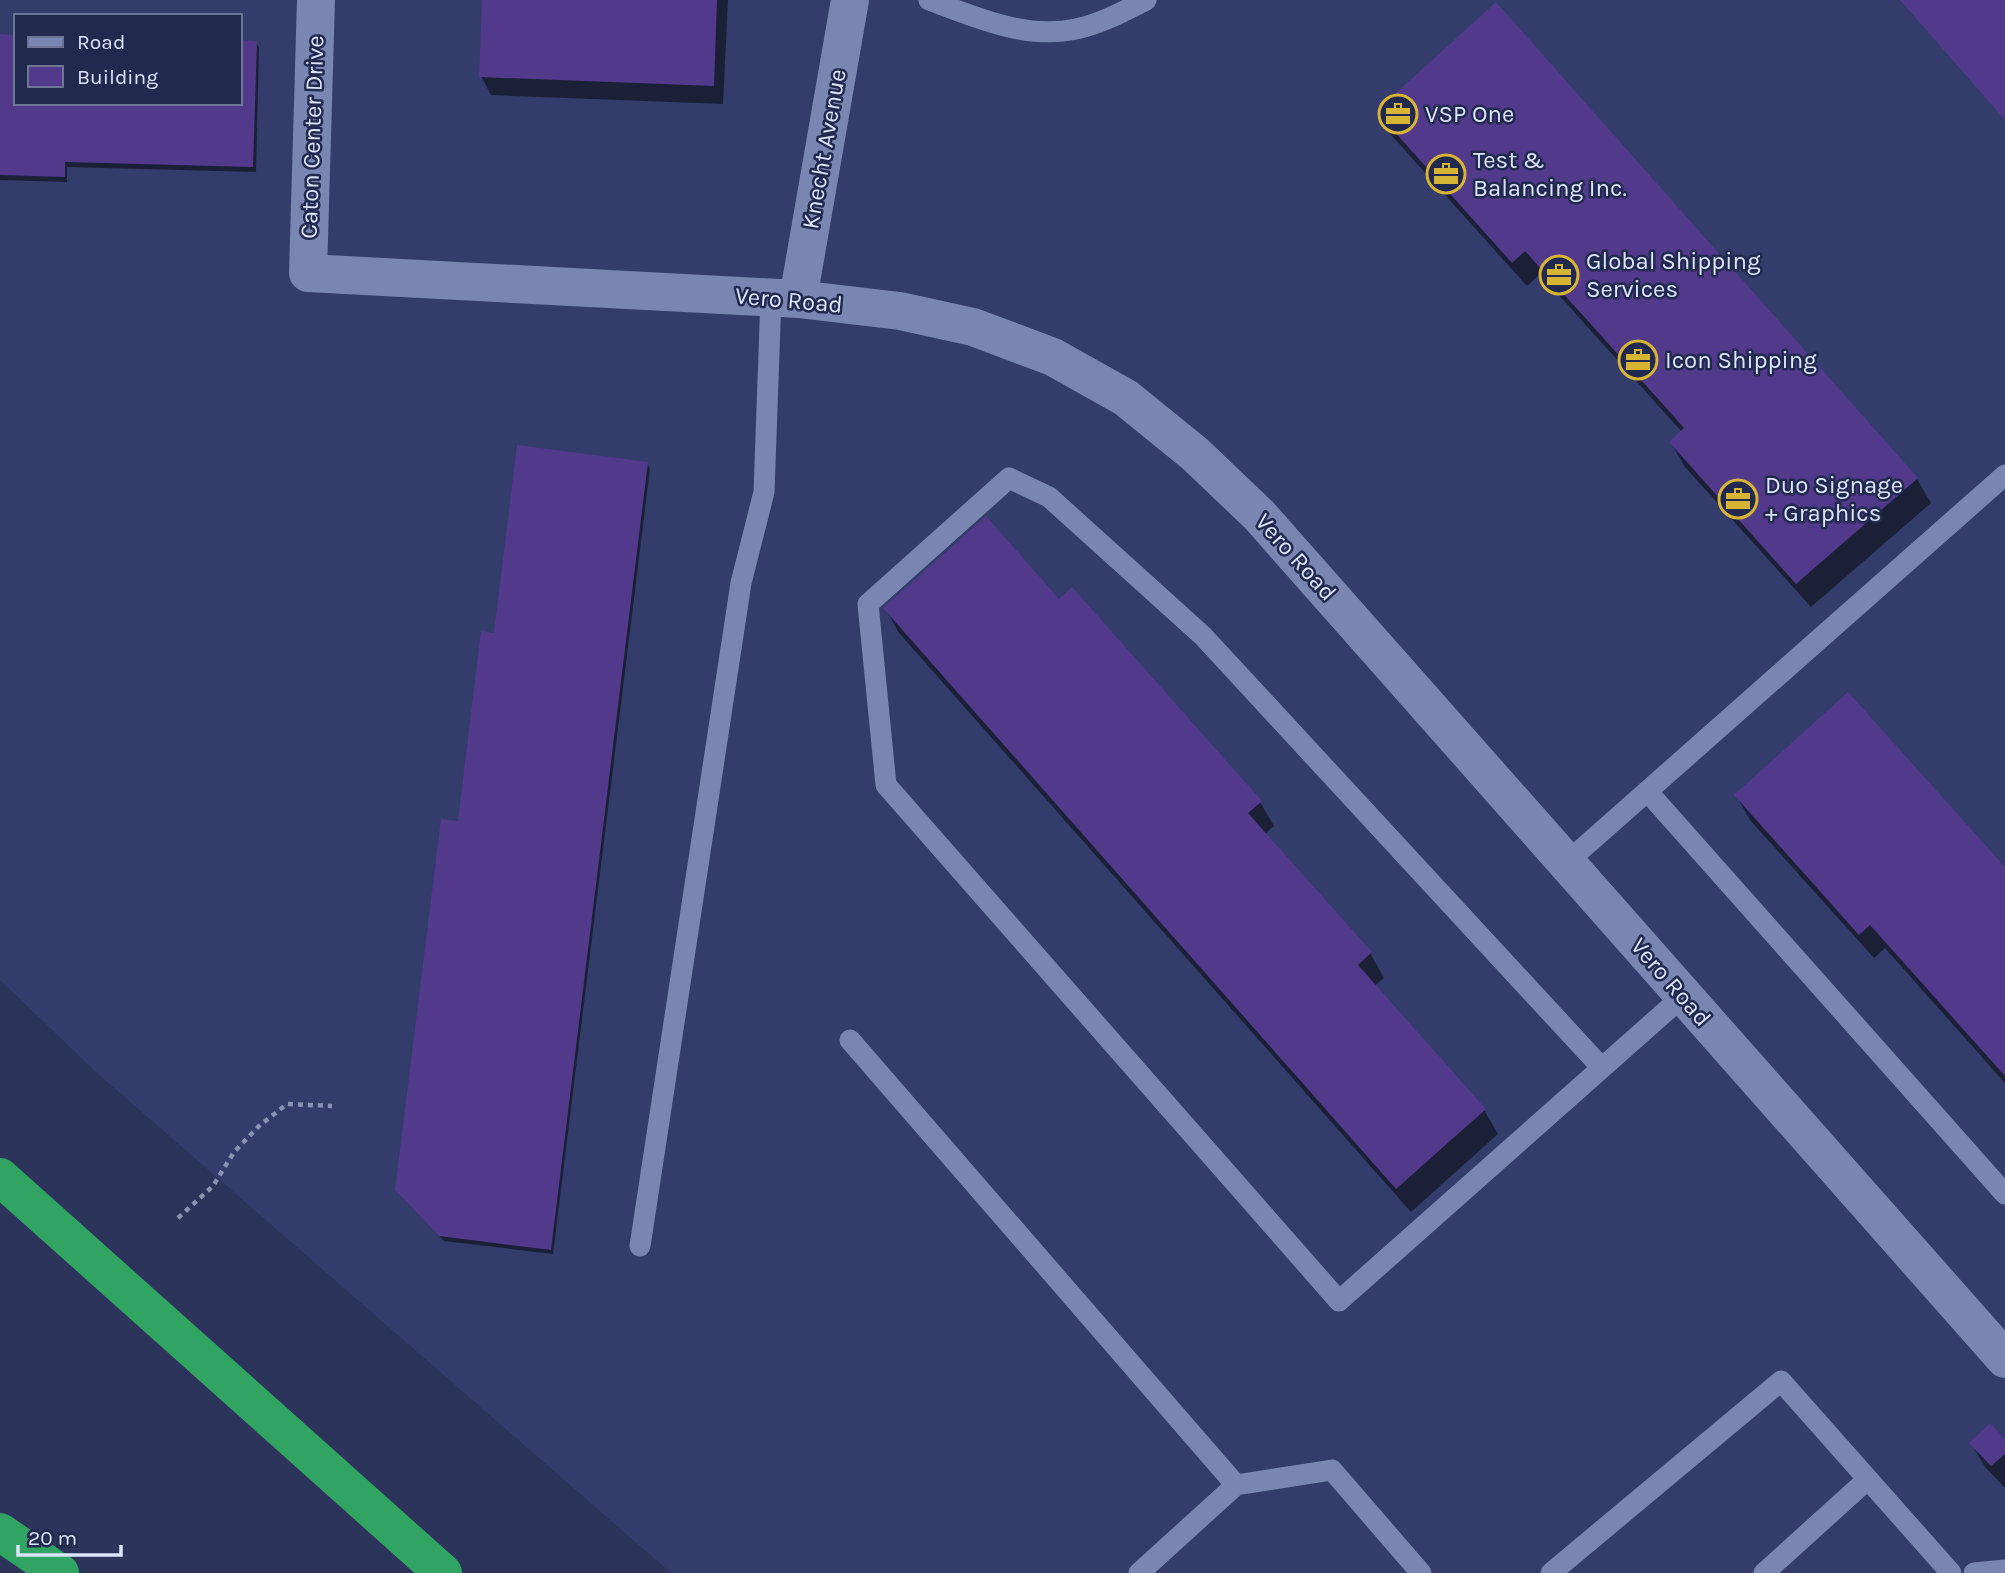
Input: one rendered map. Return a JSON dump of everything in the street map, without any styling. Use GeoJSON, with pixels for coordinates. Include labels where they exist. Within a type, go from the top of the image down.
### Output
{"type":"FeatureCollection","features":[{"type":"Feature","properties":{"kind":"highway"},"geometry":{"type":"LineString","coordinates":[[0,1177],[443,1573]]}},
{"type":"Feature","properties":{"kind":"highway"},"geometry":{"type":"LineString","coordinates":[[0,1532],[56,1570]]}},
{"type":"Feature","properties":{"kind":"street","name":"Caton Center Drive"},"geometry":{"type":"LineString","coordinates":[[308,273],[316,0]]}},
{"type":"Feature","properties":{"kind":"street","name":"Knecht Avenue"},"geometry":{"type":"LineString","coordinates":[[785,298],[850,0]]}},
{"type":"Feature","properties":{"kind":"street","name":"Vero Road"},"geometry":{"type":"LineString","coordinates":[[308,273],[785,298],[900,311],[973,327],[1053,357],[1126,398],[1195,454],[1259,515],[2005,1359]]}},
{"type":"Feature","properties":{"kind":"lane"},"geometry":{"type":"LineString","coordinates":[[929,0],[1003,26],[1047,31],[1075,30],[1100,22],[1146,0]]}},
{"type":"Feature","properties":{"kind":"lane"},"geometry":{"type":"LineString","coordinates":[[640,1246],[741,583],[764,492],[785,298]]}},
{"type":"Feature","properties":{"kind":"lane"},"geometry":{"type":"LineString","coordinates":[[1566,863],[2005,475]]}},
{"type":"Feature","properties":{"kind":"lane"},"geometry":{"type":"LineString","coordinates":[[1602,1068],[1203,636],[1049,496],[1009,478],[868,604],[886,785],[1339,1301],[1602,1068],[1683,996]]}},
{"type":"Feature","properties":{"kind":"lane"},"geometry":{"type":"LineString","coordinates":[[1647,791],[2005,1194]]}},
{"type":"Feature","properties":{"kind":"lane"},"geometry":{"type":"LineString","coordinates":[[850,1040],[1236,1485]]}},
{"type":"Feature","properties":{"kind":"lane"},"geometry":{"type":"LineString","coordinates":[[1552,1573],[1781,1381],[1951,1573]]}},
{"type":"Feature","properties":{"kind":"lane"},"geometry":{"type":"LineString","coordinates":[[1139,1573],[1236,1485],[1332,1470],[1421,1573]]}},
{"type":"Feature","properties":{"kind":"lane"},"geometry":{"type":"LineString","coordinates":[[1763,1573],[1868,1479]]}},
{"type":"Feature","properties":{"kind":"lane"},"geometry":{"type":"LineString","coordinates":[[1974,1573],[2005,1570]]}},
{"type":"Feature","properties":{"kind":"path"},"geometry":{"type":"LineString","coordinates":[[178,1218],[213,1186],[234,1152],[250,1135],[287,1104],[332,1106]]}},
{"type":"Feature","properties":{"kind":"shaded area"},"geometry":{"type":"Polygon","coordinates":[[[0,0],[2005,0],[2005,1573],[671,1573],[97,1073],[0,980],[0,0]]]}},
{"type":"Feature","properties":{"kind":"building"},"geometry":{"type":"Polygon","coordinates":[[[482,0],[717,0],[714,86],[479,77],[482,0]]]}},
{"type":"Feature","properties":{"kind":"building"},"geometry":{"type":"Polygon","coordinates":[[[1900,0],[2005,0],[2005,120],[1900,0]]]}},
{"type":"Feature","properties":{"kind":"building"},"geometry":{"type":"Polygon","coordinates":[[[1496,2],[1918,478],[1796,584],[1669,442],[1684,428],[1677,420],[1525,251],[1512,263],[1376,111],[1496,2]]]}},
{"type":"Feature","properties":{"kind":"building"},"geometry":{"type":"Polygon","coordinates":[[[0,34],[14,35],[14,105],[242,105],[242,40],[257,41],[253,167],[65,162],[65,177],[0,175],[0,34]]]}},
{"type":"Feature","properties":{"kind":"building"},"geometry":{"type":"Polygon","coordinates":[[[517,445],[648,462],[551,1250],[439,1236],[395,1190],[441,819],[458,821],[481,631],[494,633],[517,445]]]}},
{"type":"Feature","properties":{"kind":"building"},"geometry":{"type":"Polygon","coordinates":[[[986,516],[1059,599],[1072,587],[1262,801],[1248,813],[1372,952],[1358,965],[1486,1109],[1396,1189],[883,608],[986,516]]]}},
{"type":"Feature","properties":{"kind":"building"},"geometry":{"type":"Polygon","coordinates":[[[1848,692],[2005,867],[2005,1076],[1870,925],[1859,935],[1734,795],[1848,692]]]}},
{"type":"Feature","properties":{"kind":"building"},"geometry":{"type":"Polygon","coordinates":[[[1990,1423],[2005,1439],[2005,1454],[1991,1466],[1969,1443],[1990,1423]]]}},
{"type":"Feature","properties":{"kind":"place","name":"VSP One"},"geometry":{"type":"Point","coordinates":[1398,114]}},
{"type":"Feature","properties":{"kind":"place","name":"Test & Balancing Inc."},"geometry":{"type":"Point","coordinates":[1446,174]}},
{"type":"Feature","properties":{"kind":"place","name":"Global Shipping Services"},"geometry":{"type":"Point","coordinates":[1559,275]}},
{"type":"Feature","properties":{"kind":"place","name":"Icon Shipping"},"geometry":{"type":"Point","coordinates":[1638,360]}},
{"type":"Feature","properties":{"kind":"place","name":"Duo Signage + Graphics"},"geometry":{"type":"Point","coordinates":[1738,499]}}]}
